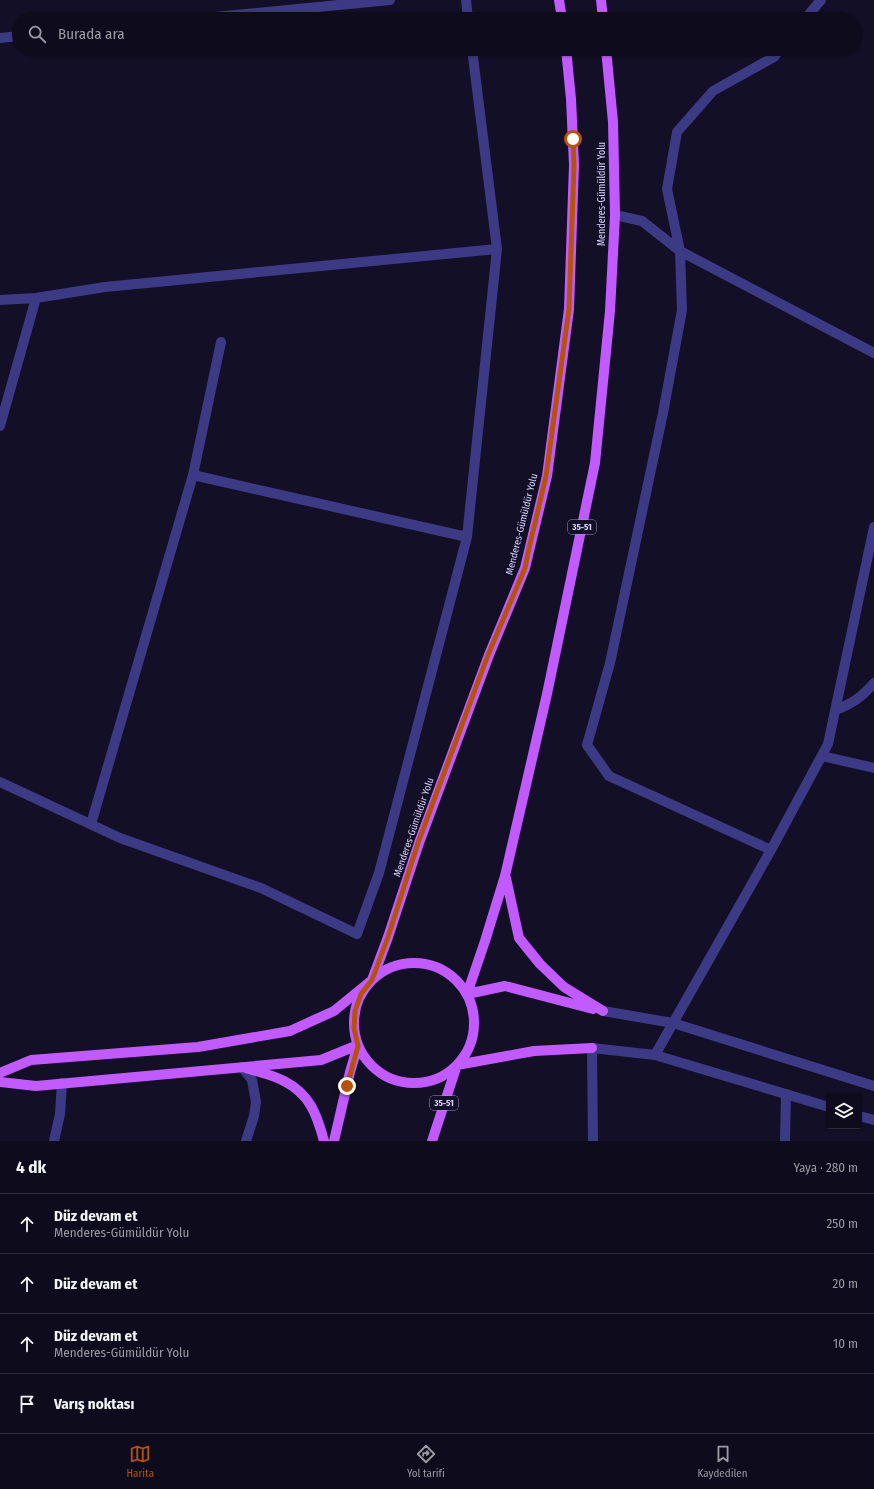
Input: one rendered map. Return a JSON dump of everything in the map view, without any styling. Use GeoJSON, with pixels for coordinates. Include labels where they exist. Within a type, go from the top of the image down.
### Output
{"type":"FeatureCollection","features":[{"type":"Feature","properties":{"kind":"main road"},"geometry":{"type":"LineString","coordinates":[[559,0],[561,12]]}},
{"type":"Feature","properties":{"kind":"main road"},"geometry":{"type":"LineString","coordinates":[[601,0],[602,12]]}},
{"type":"Feature","properties":{"kind":"main road","name":"Menderes-Gümüldür Yolu"},"geometry":{"type":"LineString","coordinates":[[372,980],[388,937],[418,843],[480,676],[525,568],[546,476],[569,309],[574,165],[571,99],[567,56]]}},
{"type":"Feature","properties":{"kind":"main road","name":"Menderes-Gümüldür Yolu"},"geometry":{"type":"LineString","coordinates":[[467,994],[505,876],[547,694],[595,463],[610,311],[615,215],[613,122],[607,56]]}},
{"type":"Feature","properties":{"kind":"main road"},"geometry":{"type":"LineString","coordinates":[[505,876],[519,938],[540,964],[564,987],[603,1011]]}},
{"type":"Feature","properties":{"kind":"main road"},"geometry":{"type":"LineString","coordinates":[[0,1074],[31,1060],[198,1047],[290,1031],[334,1011],[372,980],[387,969],[398,965],[422,963],[440,969],[456,979],[467,994],[472,1008],[474,1024],[472,1039],[466,1053],[457,1065],[441,1077],[422,1082],[402,1082],[384,1075],[369,1062],[358,1046],[354,1028],[355,1011],[361,994],[372,980]]}},
{"type":"Feature","properties":{"kind":"main road"},"geometry":{"type":"LineString","coordinates":[[467,994],[505,986],[603,1011]]}},
{"type":"Feature","properties":{"kind":"main road"},"geometry":{"type":"LineString","coordinates":[[0,1082],[36,1086],[321,1060],[358,1046]]}},
{"type":"Feature","properties":{"kind":"main road"},"geometry":{"type":"LineString","coordinates":[[334,1141],[350,1072],[358,1046]]}},
{"type":"Feature","properties":{"kind":"main road"},"geometry":{"type":"LineString","coordinates":[[457,1065],[534,1051],[592,1048]]}},
{"type":"Feature","properties":{"kind":"main road","name":"35-51"},"geometry":{"type":"LineString","coordinates":[[432,1141],[457,1065]]}},
{"type":"Feature","properties":{"kind":"main road"},"geometry":{"type":"LineString","coordinates":[[242,1067],[284,1080],[302,1093],[315,1111],[324,1141]]}},
{"type":"Feature","properties":{"kind":"street"},"geometry":{"type":"LineString","coordinates":[[266,12],[390,0]]}},
{"type":"Feature","properties":{"kind":"street"},"geometry":{"type":"LineString","coordinates":[[466,0],[467,12]]}},
{"type":"Feature","properties":{"kind":"street"},"geometry":{"type":"LineString","coordinates":[[811,12],[821,0]]}},
{"type":"Feature","properties":{"kind":"street"},"geometry":{"type":"LineString","coordinates":[[0,38],[12,37]]}},
{"type":"Feature","properties":{"kind":"street"},"geometry":{"type":"LineString","coordinates":[[0,782],[120,838],[261,888],[357,934],[379,873],[467,537],[497,249],[473,56]]}},
{"type":"Feature","properties":{"kind":"street"},"geometry":{"type":"LineString","coordinates":[[771,850],[609,776],[587,745],[610,663],[663,413],[682,310],[680,251],[667,189],[677,132],[713,91],[775,56]]}},
{"type":"Feature","properties":{"kind":"street"},"geometry":{"type":"LineString","coordinates":[[615,215],[642,221],[680,251],[874,352]]}},
{"type":"Feature","properties":{"kind":"street"},"geometry":{"type":"LineString","coordinates":[[0,300],[36,298],[105,287],[497,249]]}},
{"type":"Feature","properties":{"kind":"street"},"geometry":{"type":"LineString","coordinates":[[0,426],[36,298]]}},
{"type":"Feature","properties":{"kind":"street"},"geometry":{"type":"LineString","coordinates":[[91,824],[193,475],[221,342]]}},
{"type":"Feature","properties":{"kind":"street"},"geometry":{"type":"LineString","coordinates":[[193,475],[467,537]]}},
{"type":"Feature","properties":{"kind":"street"},"geometry":{"type":"LineString","coordinates":[[655,1056],[771,850],[828,744],[874,527]]}},
{"type":"Feature","properties":{"kind":"street"},"geometry":{"type":"LineString","coordinates":[[836,710],[853,703],[874,683]]}},
{"type":"Feature","properties":{"kind":"street"},"geometry":{"type":"LineString","coordinates":[[822,756],[874,768]]}},
{"type":"Feature","properties":{"kind":"street"},"geometry":{"type":"LineString","coordinates":[[603,1011],[673,1023],[874,1086]]}},
{"type":"Feature","properties":{"kind":"street"},"geometry":{"type":"LineString","coordinates":[[593,1141],[592,1048],[655,1056],[826,1106]]}},
{"type":"Feature","properties":{"kind":"street"},"geometry":{"type":"LineString","coordinates":[[242,1067],[252,1080],[256,1102],[254,1116],[246,1141]]}},
{"type":"Feature","properties":{"kind":"street"},"geometry":{"type":"LineString","coordinates":[[54,1141],[60,1114],[62,1083]]}},
{"type":"Feature","properties":{"kind":"street"},"geometry":{"type":"LineString","coordinates":[[785,1141],[786,1094]]}},
{"type":"Feature","properties":{"kind":"street"},"geometry":{"type":"LineString","coordinates":[[862,1117],[874,1120]]}},
{"type":"Feature","properties":{"kind":"route"},"geometry":{"type":"LineString","coordinates":[[347,1086],[358,1046],[354,1028],[355,1011],[361,994],[372,980],[388,937],[418,843],[488,655],[525,568],[546,476],[569,309],[574,165],[573,139]]}}]}
